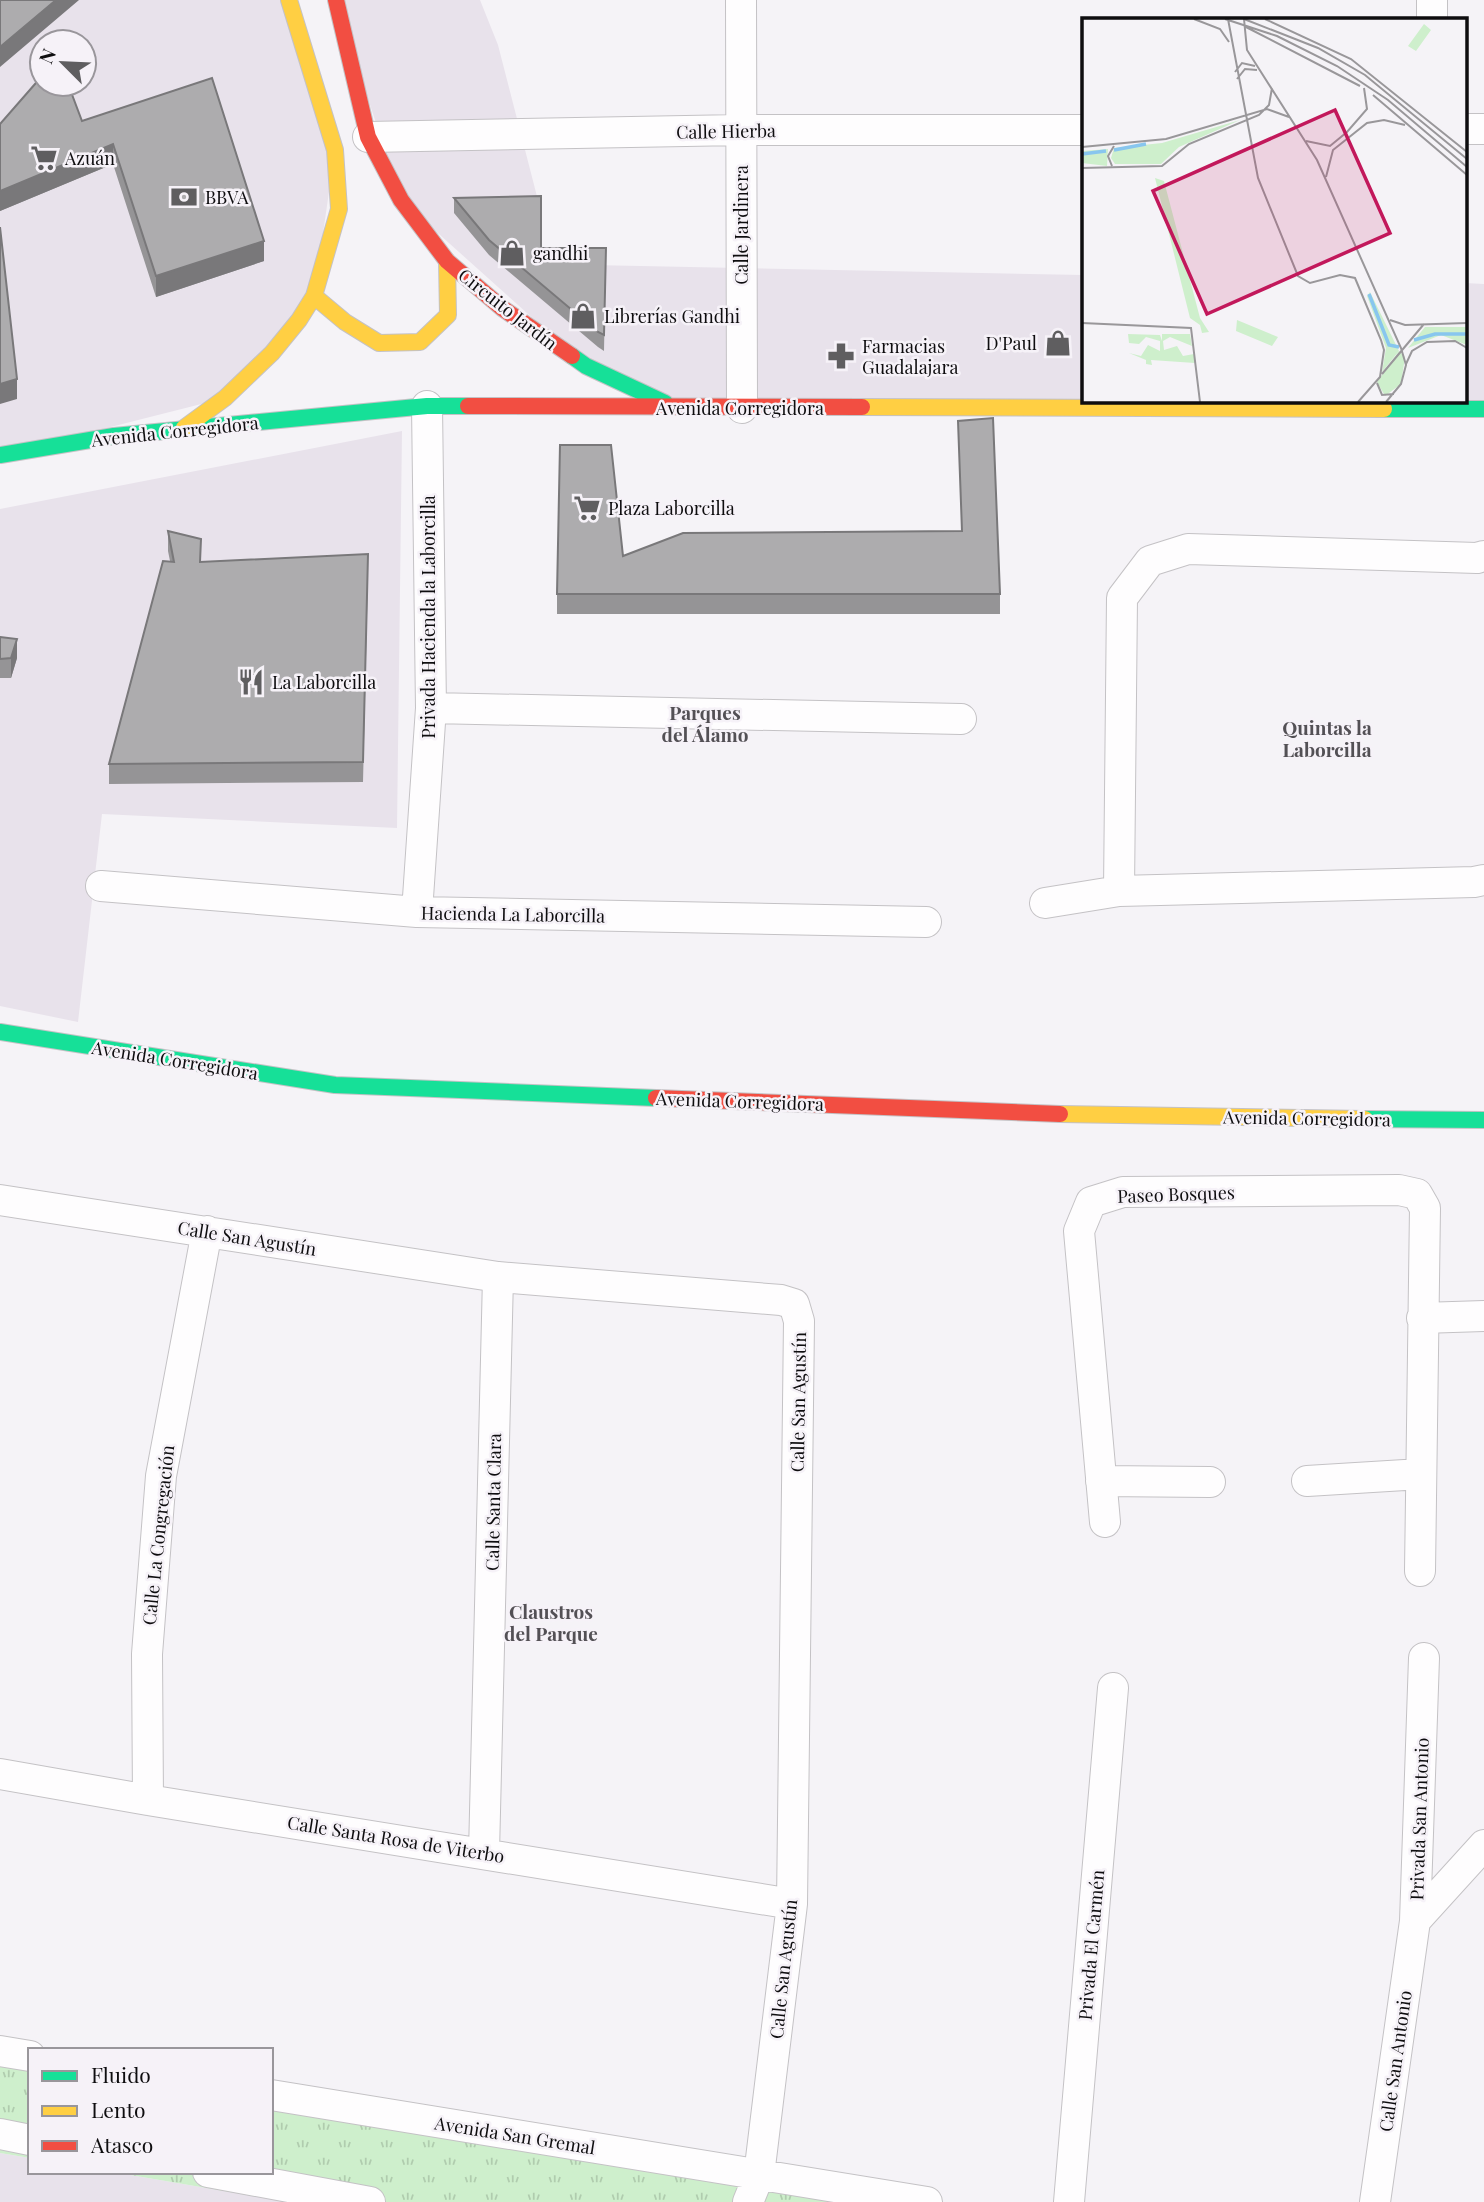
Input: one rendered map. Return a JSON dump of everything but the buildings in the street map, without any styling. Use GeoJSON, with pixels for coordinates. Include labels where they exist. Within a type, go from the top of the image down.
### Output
{"type":"FeatureCollection","features":[{"type":"Feature","properties":{"kind":"main road"},"geometry":{"type":"LineString","coordinates":[[182,429],[225,398],[272,353],[299,320],[314,296],[339,209],[335,150],[289,0]]}},
{"type":"Feature","properties":{"kind":"main road","name":"Circuito Jardín"},"geometry":{"type":"LineString","coordinates":[[336,0],[369,137],[401,200],[447,261],[502,308],[586,366],[677,409]]}},
{"type":"Feature","properties":{"kind":"main road"},"geometry":{"type":"LineString","coordinates":[[314,296],[345,322],[379,343],[420,342],[448,314],[447,261]]}},
{"type":"Feature","properties":{"kind":"main road","name":"Avenida Corregidora"},"geometry":{"type":"LineString","coordinates":[[0,455],[114,436],[427,406],[677,409],[1418,404],[1484,409]]}},
{"type":"Feature","properties":{"kind":"main road","name":"Avenida Corregidora"},"geometry":{"type":"LineString","coordinates":[[0,1032],[335,1085],[1081,1115],[1484,1121]]}},
{"type":"Feature","properties":{"kind":"street","name":"Calle Jardinera"},"geometry":{"type":"LineString","coordinates":[[741,0],[742,408]]}},
{"type":"Feature","properties":{"kind":"street"},"geometry":{"type":"LineString","coordinates":[[1432,0],[1432,18]]}},
{"type":"Feature","properties":{"kind":"street"},"geometry":{"type":"LineString","coordinates":[[1466,129],[1484,129]]}},
{"type":"Feature","properties":{"kind":"street","name":"Calle Hierba"},"geometry":{"type":"LineString","coordinates":[[369,137],[740,130],[1082,130]]}},
{"type":"Feature","properties":{"kind":"street","name":"Privada Hacienda la Laborcilla"},"geometry":{"type":"LineString","coordinates":[[417,912],[431,708],[427,406]]}},
{"type":"Feature","properties":{"kind":"street"},"geometry":{"type":"LineString","coordinates":[[1119,891],[1122,598],[1150,561],[1188,550],[1477,558],[1484,556]]}},
{"type":"Feature","properties":{"kind":"street"},"geometry":{"type":"LineString","coordinates":[[431,708],[961,719]]}},
{"type":"Feature","properties":{"kind":"street"},"geometry":{"type":"LineString","coordinates":[[1045,903],[1119,891],[1484,880]]}},
{"type":"Feature","properties":{"kind":"street","name":"Hacienda La Laborcilla"},"geometry":{"type":"LineString","coordinates":[[101,887],[417,912],[926,922]]}},
{"type":"Feature","properties":{"kind":"street","name":"Paseo Bosques"},"geometry":{"type":"LineString","coordinates":[[1105,1522],[1079,1231],[1091,1202],[1123,1192],[1399,1190],[1418,1194],[1425,1208],[1420,1571]]}},
{"type":"Feature","properties":{"kind":"street","name":"Calle San Agustín"},"geometry":{"type":"LineString","coordinates":[[0,1200],[498,1277],[781,1300],[794,1304],[799,1321],[792,1904],[759,2175]]}},
{"type":"Feature","properties":{"kind":"street","name":"Calle La Congregación"},"geometry":{"type":"LineString","coordinates":[[148,1800],[146,1654],[161,1476],[207,1231]]}},
{"type":"Feature","properties":{"kind":"street","name":"Calle Santa Clara"},"geometry":{"type":"LineString","coordinates":[[484,1853],[498,1277]]}},
{"type":"Feature","properties":{"kind":"street"},"geometry":{"type":"LineString","coordinates":[[1422,1318],[1484,1315]]}},
{"type":"Feature","properties":{"kind":"street"},"geometry":{"type":"LineString","coordinates":[[1307,1481],[1421,1475]]}},
{"type":"Feature","properties":{"kind":"street"},"geometry":{"type":"LineString","coordinates":[[1101,1481],[1210,1482]]}},
{"type":"Feature","properties":{"kind":"street","name":"Privada San Antonio"},"geometry":{"type":"LineString","coordinates":[[1415,1921],[1424,1658]]}},
{"type":"Feature","properties":{"kind":"street","name":"Privada El Carmén"},"geometry":{"type":"LineString","coordinates":[[1069,2202],[1113,1688]]}},
{"type":"Feature","properties":{"kind":"street","name":"Calle Santa Rosa de Viterbo"},"geometry":{"type":"LineString","coordinates":[[0,1774],[792,1904]]}},
{"type":"Feature","properties":{"kind":"street","name":"Privada San Antonio"},"geometry":{"type":"LineString","coordinates":[[1415,1921],[1484,1845]]}},
{"type":"Feature","properties":{"kind":"street","name":"Calle San Antonio"},"geometry":{"type":"LineString","coordinates":[[1375,2202],[1415,1921]]}},
{"type":"Feature","properties":{"kind":"street"},"geometry":{"type":"LineString","coordinates":[[0,2051],[28,2056]]}},
{"type":"Feature","properties":{"kind":"street","name":"Avenida San Gremal"},"geometry":{"type":"LineString","coordinates":[[273,2095],[927,2202]]}},
{"type":"Feature","properties":{"kind":"street"},"geometry":{"type":"LineString","coordinates":[[0,2134],[28,2140]]}},
{"type":"Feature","properties":{"kind":"street"},"geometry":{"type":"LineString","coordinates":[[219,2174],[370,2202]]}},
{"type":"Feature","properties":{"kind":"street"},"geometry":{"type":"LineString","coordinates":[[748,2202],[759,2175]]}},
{"type":"Feature","properties":{"kind":"shaded area"},"geometry":{"type":"Polygon","coordinates":[[[0,0],[289,0],[335,150],[314,296],[225,398],[0,455],[0,0]]]}},
{"type":"Feature","properties":{"kind":"shaded area"},"geometry":{"type":"Polygon","coordinates":[[[336,0],[480,0],[498,45],[541,212],[542,264],[1082,275],[1082,402],[1466,402],[1466,283],[1484,284],[1484,409],[677,409],[586,366],[401,200],[336,0]]]}},
{"type":"Feature","properties":{"kind":"shaded area"},"geometry":{"type":"Polygon","coordinates":[[[402,431],[397,828],[102,814],[78,1022],[0,1006],[0,509],[402,431]]]}},
{"type":"Feature","properties":{"kind":"shaded area"},"geometry":{"type":"Polygon","coordinates":[[[0,2153],[28,2158],[28,2174],[125,2174],[289,2202],[0,2202],[0,2153]]]}},
{"type":"Feature","properties":{"kind":"green space"},"geometry":{"type":"Polygon","coordinates":[[[0,2051],[28,2056],[28,2158],[0,2153],[0,2051]]]}},
{"type":"Feature","properties":{"kind":"green space"},"geometry":{"type":"Polygon","coordinates":[[[273,2095],[927,2202],[289,2202],[125,2174],[273,2174],[273,2095]]]}},
{"type":"Feature","properties":{"kind":"traffic: fast"},"geometry":{"type":"LineString","coordinates":[[572,356],[586,366],[665,403]]}},
{"type":"Feature","properties":{"kind":"traffic: fast"},"geometry":{"type":"LineString","coordinates":[[0,455],[114,436],[427,406],[468,406]]}},
{"type":"Feature","properties":{"kind":"traffic: fast"},"geometry":{"type":"LineString","coordinates":[[1384,409],[1484,409]]}},
{"type":"Feature","properties":{"kind":"traffic: fast"},"geometry":{"type":"LineString","coordinates":[[0,1032],[335,1085],[656,1098]]}},
{"type":"Feature","properties":{"kind":"traffic: fast"},"geometry":{"type":"LineString","coordinates":[[1365,1119],[1484,1120]]}},
{"type":"Feature","properties":{"kind":"traffic: slow"},"geometry":{"type":"LineString","coordinates":[[184,428],[225,398],[272,353],[299,320],[314,296],[339,209],[335,150],[289,0]]}},
{"type":"Feature","properties":{"kind":"traffic: slow"},"geometry":{"type":"LineString","coordinates":[[314,296],[345,322],[379,343],[420,342],[448,315],[447,261]]}},
{"type":"Feature","properties":{"kind":"traffic: slow"},"geometry":{"type":"LineString","coordinates":[[862,407],[1384,409]]}},
{"type":"Feature","properties":{"kind":"traffic: slow"},"geometry":{"type":"LineString","coordinates":[[1060,1114],[1365,1119]]}},
{"type":"Feature","properties":{"kind":"traffic: jam"},"geometry":{"type":"LineString","coordinates":[[336,0],[368,137],[401,200],[447,261],[502,308],[572,356]]}},
{"type":"Feature","properties":{"kind":"traffic: jam"},"geometry":{"type":"LineString","coordinates":[[468,406],[862,407]]}},
{"type":"Feature","properties":{"kind":"traffic: jam"},"geometry":{"type":"LineString","coordinates":[[656,1098],[1060,1114]]}},
{"type":"Feature","properties":{"kind":"place","name":"Azuán"},"geometry":{"type":"Point","coordinates":[44,158]}},
{"type":"Feature","properties":{"kind":"place","name":"BBVA"},"geometry":{"type":"Point","coordinates":[184,197]}},
{"type":"Feature","properties":{"kind":"place","name":"gandhi"},"geometry":{"type":"Point","coordinates":[512,253]}},
{"type":"Feature","properties":{"kind":"place","name":"Librerías Gandhi"},"geometry":{"type":"Point","coordinates":[583,316]}},
{"type":"Feature","properties":{"kind":"place","name":"D'Paul"},"geometry":{"type":"Point","coordinates":[1058,343]}},
{"type":"Feature","properties":{"kind":"place","name":"Farmacias Guadalajara"},"geometry":{"type":"Point","coordinates":[841,356]}},
{"type":"Feature","properties":{"kind":"place","name":"Plaza Laborcilla"},"geometry":{"type":"Point","coordinates":[587,508]}},
{"type":"Feature","properties":{"kind":"place","name":"La Laborcilla"},"geometry":{"type":"Point","coordinates":[251,682]}},
{"type":"Feature","properties":{"kind":"district","name":"Parques del Álamo"},"geometry":{"type":"Point","coordinates":[705,723]}},
{"type":"Feature","properties":{"kind":"district","name":"Quintas la Laborcilla"},"geometry":{"type":"Point","coordinates":[1327,738]}},
{"type":"Feature","properties":{"kind":"district","name":"Claustros del Parque"},"geometry":{"type":"Point","coordinates":[551,1622]}}]}
